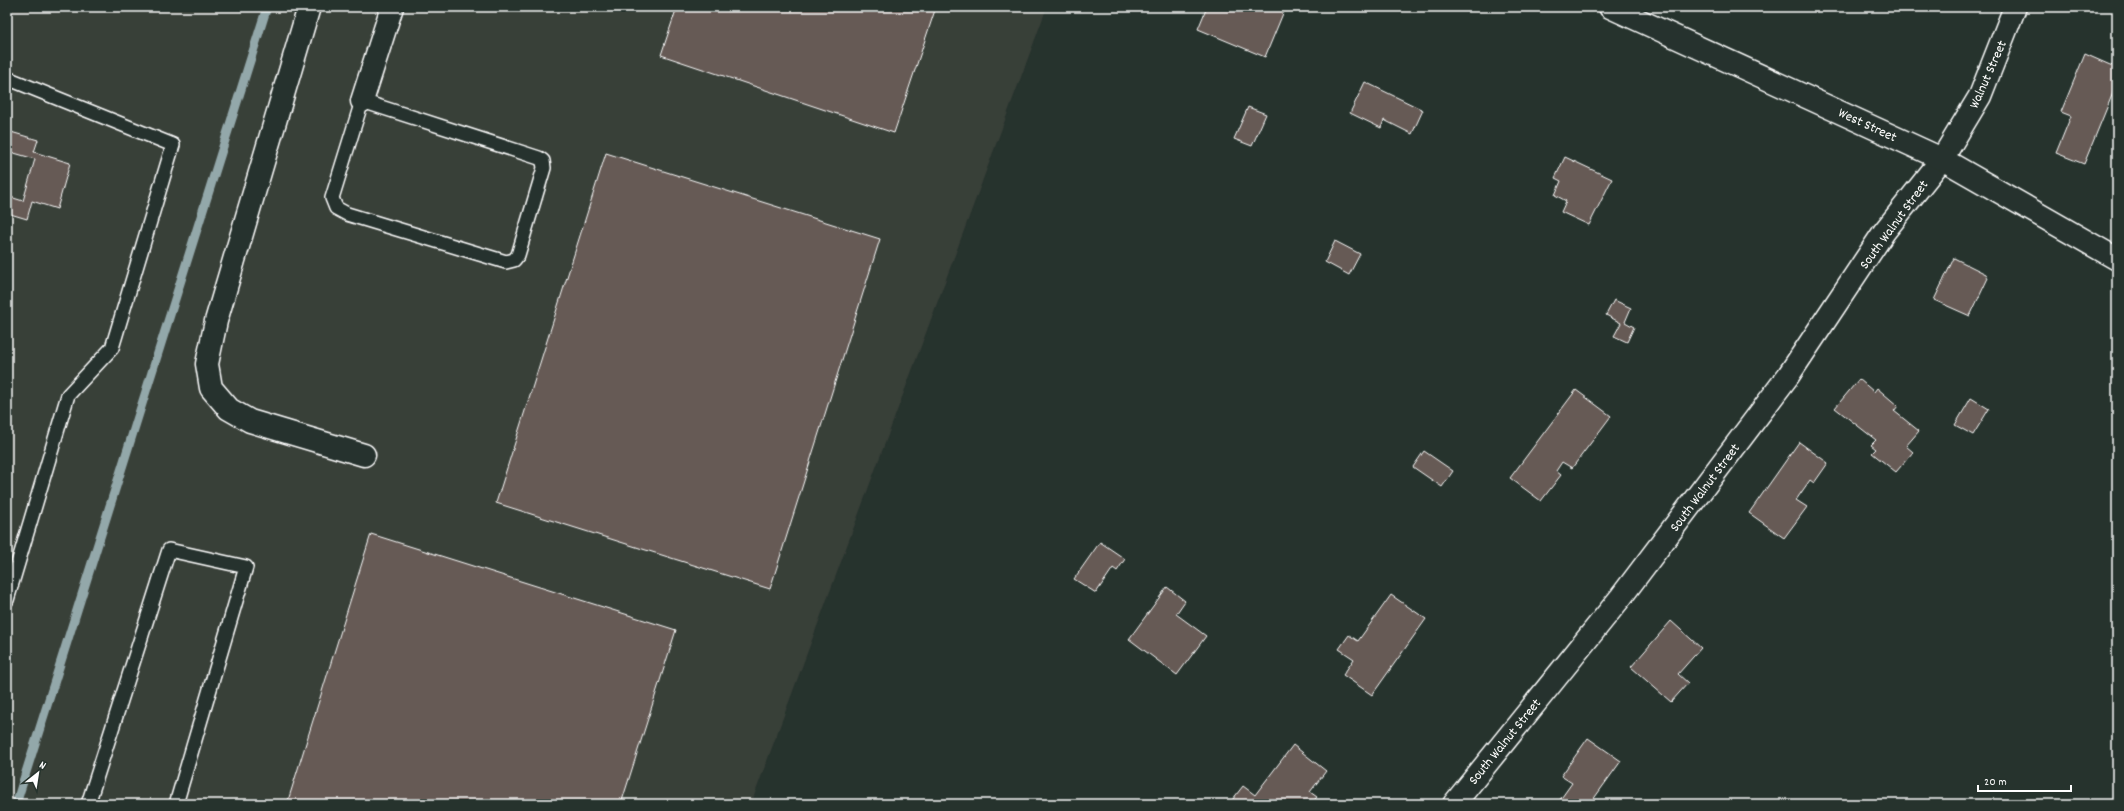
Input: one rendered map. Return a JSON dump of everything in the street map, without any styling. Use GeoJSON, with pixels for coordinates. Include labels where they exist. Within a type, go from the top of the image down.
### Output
{"type":"FeatureCollection","features":[{"type":"Feature","properties":{"kind":"street"},"geometry":{"type":"LineString","coordinates":[[309,7],[216,321],[207,364],[211,388],[229,409],[250,421],[364,455]]}},
{"type":"Feature","properties":{"kind":"street"},"geometry":{"type":"LineString","coordinates":[[362,101],[392,7]]}},
{"type":"Feature","properties":{"kind":"street","name":"West Street"},"geometry":{"type":"LineString","coordinates":[[1610,7],[1942,159],[2117,259]]}},
{"type":"Feature","properties":{"kind":"street","name":"Walnut Street"},"geometry":{"type":"LineString","coordinates":[[1942,159],[1980,96],[2015,7]]}},
{"type":"Feature","properties":{"kind":"street","name":"South Walnut Street"},"geometry":{"type":"LineString","coordinates":[[1454,804],[1631,585],[1788,376],[1884,232],[1942,159]]}},
{"type":"Feature","properties":{"kind":"lane"},"geometry":{"type":"LineString","coordinates":[[7,78],[173,145],[112,348],[68,395],[7,600]]}},
{"type":"Feature","properties":{"kind":"lane"},"geometry":{"type":"LineString","coordinates":[[362,101],[539,158],[543,161],[544,168],[518,255],[514,260],[506,262],[347,214],[336,208],[332,198],[362,101]]}},
{"type":"Feature","properties":{"kind":"lane"},"geometry":{"type":"LineString","coordinates":[[88,804],[169,550],[246,567],[176,804]]}},
{"type":"Feature","properties":{"kind":"shaded area"},"geometry":{"type":"Polygon","coordinates":[[[7,7],[1047,7],[751,804],[7,804],[7,7]]]}},
{"type":"Feature","properties":{"kind":"building"},"geometry":{"type":"Polygon","coordinates":[[[677,7],[936,7],[894,133],[661,55],[677,7]]]}},
{"type":"Feature","properties":{"kind":"building"},"geometry":{"type":"Polygon","coordinates":[[[1207,7],[1276,7],[1284,11],[1265,57],[1198,29],[1207,7]]]}},
{"type":"Feature","properties":{"kind":"building"},"geometry":{"type":"Polygon","coordinates":[[[2085,54],[2117,68],[2117,83],[2084,164],[2056,153],[2071,116],[2061,112],[2085,54]]]}},
{"type":"Feature","properties":{"kind":"building"},"geometry":{"type":"Polygon","coordinates":[[[1365,82],[1423,110],[1412,134],[1384,120],[1381,128],[1350,113],[1365,82]]]}},
{"type":"Feature","properties":{"kind":"building"},"geometry":{"type":"Polygon","coordinates":[[[1248,107],[1266,114],[1252,146],[1234,139],[1248,107]]]}},
{"type":"Feature","properties":{"kind":"building"},"geometry":{"type":"Polygon","coordinates":[[[11,132],[38,140],[34,152],[70,163],[57,209],[32,201],[27,219],[7,213],[7,196],[23,201],[35,159],[7,151],[11,132]]]}},
{"type":"Feature","properties":{"kind":"building"},"geometry":{"type":"Polygon","coordinates":[[[606,153],[880,239],[770,589],[496,503],[606,153]]]}},
{"type":"Feature","properties":{"kind":"building"},"geometry":{"type":"Polygon","coordinates":[[[1565,157],[1612,179],[1589,225],[1561,212],[1566,201],[1555,195],[1561,181],[1555,178],[1565,157]]]}},
{"type":"Feature","properties":{"kind":"building"},"geometry":{"type":"Polygon","coordinates":[[[1335,241],[1360,254],[1349,275],[1325,262],[1335,241]]]}},
{"type":"Feature","properties":{"kind":"building"},"geometry":{"type":"Polygon","coordinates":[[[1954,258],[1986,274],[1988,278],[1970,316],[1934,300],[1954,258]]]}},
{"type":"Feature","properties":{"kind":"building"},"geometry":{"type":"Polygon","coordinates":[[[1614,300],[1631,308],[1625,322],[1634,327],[1627,342],[1614,336],[1621,323],[1606,315],[1614,300]]]}},
{"type":"Feature","properties":{"kind":"building"},"geometry":{"type":"Polygon","coordinates":[[[1859,379],[1874,392],[1877,388],[1898,406],[1894,411],[1919,431],[1906,446],[1913,452],[1896,472],[1872,453],[1876,449],[1871,445],[1876,440],[1835,408],[1859,379]]]}},
{"type":"Feature","properties":{"kind":"building"},"geometry":{"type":"Polygon","coordinates":[[[1576,390],[1611,416],[1572,468],[1562,462],[1556,471],[1561,475],[1541,501],[1510,478],[1576,390]]]}},
{"type":"Feature","properties":{"kind":"building"},"geometry":{"type":"Polygon","coordinates":[[[1971,398],[1989,409],[1973,435],[1955,425],[1971,398]]]}},
{"type":"Feature","properties":{"kind":"building"},"geometry":{"type":"Polygon","coordinates":[[[1799,442],[1828,463],[1814,483],[1810,480],[1796,500],[1807,507],[1784,538],[1749,513],[1799,442]]]}},
{"type":"Feature","properties":{"kind":"building"},"geometry":{"type":"Polygon","coordinates":[[[1424,451],[1453,471],[1442,487],[1413,467],[1424,451]]]}},
{"type":"Feature","properties":{"kind":"building"},"geometry":{"type":"Polygon","coordinates":[[[371,534],[676,630],[621,804],[287,804],[371,534]]]}},
{"type":"Feature","properties":{"kind":"building"},"geometry":{"type":"Polygon","coordinates":[[[1100,542],[1125,559],[1117,571],[1113,568],[1096,593],[1074,579],[1100,542]]]}},
{"type":"Feature","properties":{"kind":"building"},"geometry":{"type":"Polygon","coordinates":[[[1167,587],[1185,601],[1176,614],[1206,636],[1177,675],[1129,639],[1167,587]]]}},
{"type":"Feature","properties":{"kind":"building"},"geometry":{"type":"Polygon","coordinates":[[[1391,595],[1426,619],[1372,695],[1343,675],[1354,659],[1339,649],[1349,635],[1358,641],[1391,595]]]}},
{"type":"Feature","properties":{"kind":"building"},"geometry":{"type":"Polygon","coordinates":[[[1671,621],[1701,648],[1678,674],[1688,683],[1671,702],[1631,667],[1671,621]]]}},
{"type":"Feature","properties":{"kind":"building"},"geometry":{"type":"Polygon","coordinates":[[[1588,738],[1621,761],[1590,804],[1557,804],[1572,783],[1561,776],[1588,738]]]}},
{"type":"Feature","properties":{"kind":"building"},"geometry":{"type":"Polygon","coordinates":[[[1293,745],[1326,771],[1310,792],[1317,797],[1311,804],[1229,804],[1243,786],[1255,795],[1293,745]]]}},
{"type":"Feature","properties":{"kind":"waterway"},"geometry":{"type":"LineString","coordinates":[[16,804],[267,7]]}}]}
